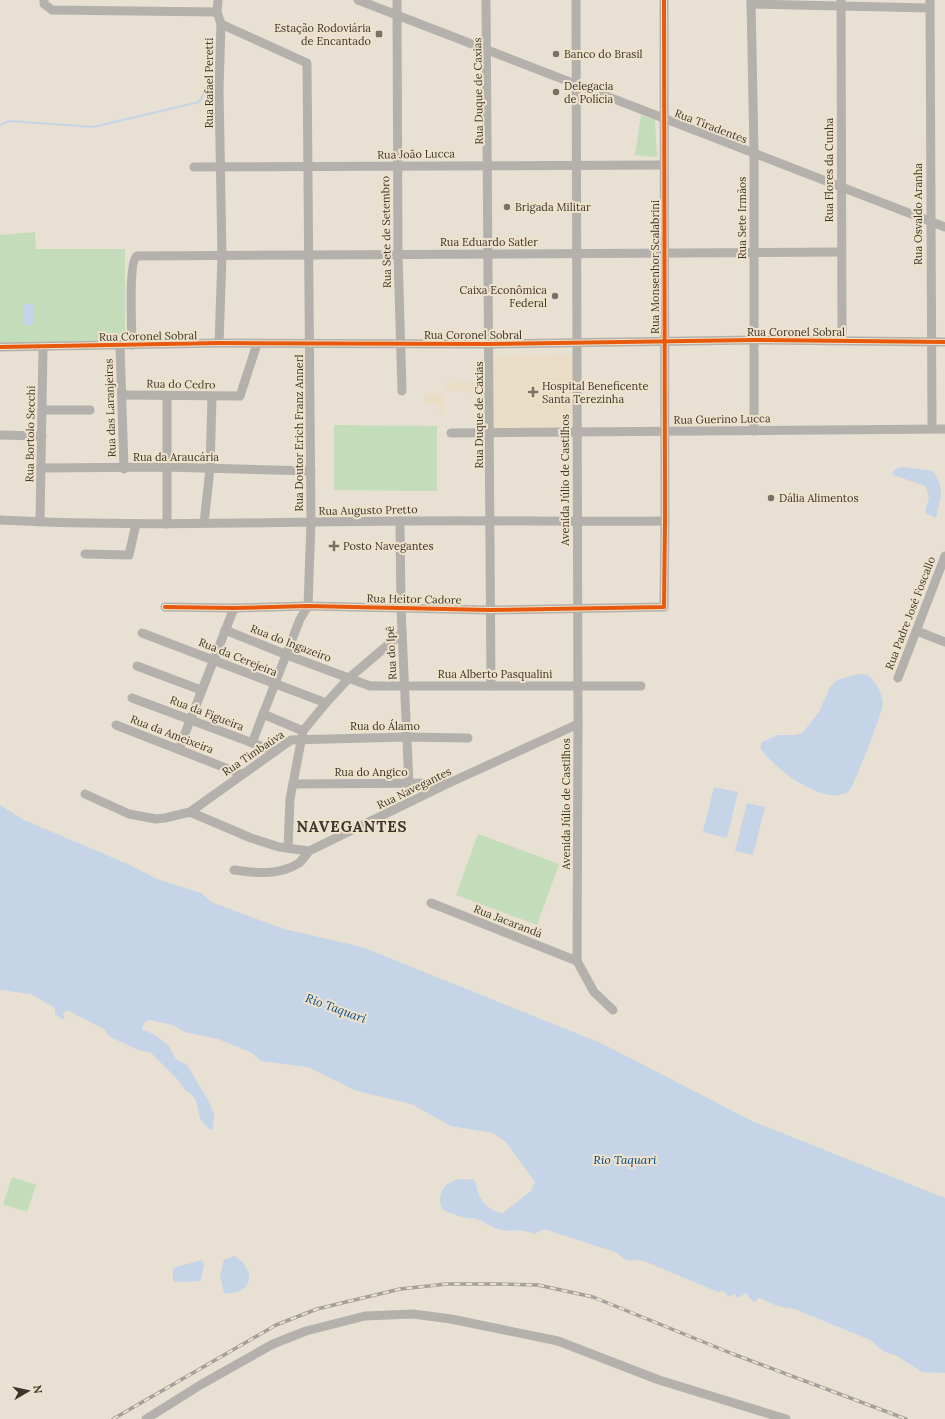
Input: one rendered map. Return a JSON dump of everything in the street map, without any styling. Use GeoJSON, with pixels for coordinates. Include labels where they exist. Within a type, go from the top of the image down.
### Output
{"type":"FeatureCollection","features":[{"type":"Feature","properties":{"kind":"street"},"geometry":{"type":"LineString","coordinates":[[44,0],[44,4],[52,10],[217,12]]}},
{"type":"Feature","properties":{"kind":"street"},"geometry":{"type":"LineString","coordinates":[[132,0],[133,10]]}},
{"type":"Feature","properties":{"kind":"street","name":"Rua Rafael Peretti"},"geometry":{"type":"LineString","coordinates":[[218,0],[217,12],[221,24],[219,88],[222,256]]}},
{"type":"Feature","properties":{"kind":"street","name":"Rua Tiradentes"},"geometry":{"type":"LineString","coordinates":[[358,0],[945,227]]}},
{"type":"Feature","properties":{"kind":"street","name":"Rua Sete de Setembro"},"geometry":{"type":"LineString","coordinates":[[397,0],[398,254],[402,391]]}},
{"type":"Feature","properties":{"kind":"street","name":"Rua Duque de Caxias"},"geometry":{"type":"LineString","coordinates":[[486,0],[491,686]]}},
{"type":"Feature","properties":{"kind":"street","name":"Avenida Júlio de Castilhos"},"geometry":{"type":"LineString","coordinates":[[576,0],[575,253],[578,522],[577,960]]}},
{"type":"Feature","properties":{"kind":"street","name":"Rua Monsenhor Scalabrini"},"geometry":{"type":"LineString","coordinates":[[664,0],[664,607]]}},
{"type":"Feature","properties":{"kind":"street"},"geometry":{"type":"LineString","coordinates":[[752,1],[930,4]]}},
{"type":"Feature","properties":{"kind":"street","name":"Rua Sete Irmãos"},"geometry":{"type":"LineString","coordinates":[[752,1],[754,152],[754,431]]}},
{"type":"Feature","properties":{"kind":"street","name":"Rua Flores da Cunha"},"geometry":{"type":"LineString","coordinates":[[841,3],[840,252],[842,340]]}},
{"type":"Feature","properties":{"kind":"street","name":"Rua Osvaldo Aranha"},"geometry":{"type":"LineString","coordinates":[[930,4],[932,428]]}},
{"type":"Feature","properties":{"kind":"street","name":"Rua Doutor Erich Franz Annerl"},"geometry":{"type":"LineString","coordinates":[[221,24],[308,63],[310,167],[308,255],[311,471],[308,606],[300,619],[287,656],[274,685],[252,743]]}},
{"type":"Feature","properties":{"kind":"street","name":"Rua João Lucca"},"geometry":{"type":"LineString","coordinates":[[194,167],[488,165],[576,166],[663,164]]}},
{"type":"Feature","properties":{"kind":"street","name":"Rua Eduardo Satler"},"geometry":{"type":"LineString","coordinates":[[132,345],[132,278],[133,262],[137,256],[840,252]]}},
{"type":"Feature","properties":{"kind":"street"},"geometry":{"type":"LineString","coordinates":[[219,343],[222,256]]}},
{"type":"Feature","properties":{"kind":"street","name":"Rua Coronel Sobral"},"geometry":{"type":"LineString","coordinates":[[0,347],[219,343],[576,344],[753,340],[945,342]]}},
{"type":"Feature","properties":{"kind":"street","name":"Rua do Cedro"},"geometry":{"type":"LineString","coordinates":[[122,395],[212,397],[240,396],[257,344]]}},
{"type":"Feature","properties":{"kind":"street","name":"Rua das Laranjeiras"},"geometry":{"type":"LineString","coordinates":[[120,346],[124,468]]}},
{"type":"Feature","properties":{"kind":"street","name":"Rua Bortolo Secchi"},"geometry":{"type":"LineString","coordinates":[[40,522],[43,347]]}},
{"type":"Feature","properties":{"kind":"street"},"geometry":{"type":"LineString","coordinates":[[167,396],[167,524]]}},
{"type":"Feature","properties":{"kind":"street"},"geometry":{"type":"LineString","coordinates":[[204,523],[210,469],[212,397]]}},
{"type":"Feature","properties":{"kind":"street"},"geometry":{"type":"LineString","coordinates":[[42,410],[90,410]]}},
{"type":"Feature","properties":{"kind":"street","name":"Rua Guerino Lucca"},"geometry":{"type":"LineString","coordinates":[[451,433],[945,429]]}},
{"type":"Feature","properties":{"kind":"street"},"geometry":{"type":"LineString","coordinates":[[0,435],[42,436]]}},
{"type":"Feature","properties":{"kind":"street","name":"Rua da Araucária"},"geometry":{"type":"LineString","coordinates":[[41,468],[166,467],[311,471]]}},
{"type":"Feature","properties":{"kind":"street","name":"Rua Augusto Pretto"},"geometry":{"type":"LineString","coordinates":[[0,520],[136,524],[489,520],[578,522],[665,521]]}},
{"type":"Feature","properties":{"kind":"street","name":"Rua do Ipê"},"geometry":{"type":"LineString","coordinates":[[400,521],[400,609],[409,784]]}},
{"type":"Feature","properties":{"kind":"street"},"geometry":{"type":"LineString","coordinates":[[85,554],[129,555],[136,524]]}},
{"type":"Feature","properties":{"kind":"street","name":"Rua Padre José Foscallo"},"geometry":{"type":"LineString","coordinates":[[898,678],[945,556]]}},
{"type":"Feature","properties":{"kind":"street","name":"Rua Heitor Cadore"},"geometry":{"type":"LineString","coordinates":[[165,607],[234,608],[308,606],[490,610],[664,607]]}},
{"type":"Feature","properties":{"kind":"street"},"geometry":{"type":"LineString","coordinates":[[179,749],[234,608]]}},
{"type":"Feature","properties":{"kind":"street","name":"Rua do Ingazeiro"},"geometry":{"type":"LineString","coordinates":[[225,630],[287,656],[349,678]]}},
{"type":"Feature","properties":{"kind":"street"},"geometry":{"type":"LineString","coordinates":[[916,631],[945,642]]}},
{"type":"Feature","properties":{"kind":"street","name":"Rua da Cerejeira"},"geometry":{"type":"LineString","coordinates":[[142,633],[213,659],[274,685],[326,703]]}},
{"type":"Feature","properties":{"kind":"street"},"geometry":{"type":"LineString","coordinates":[[288,848],[290,799],[303,735],[326,703],[349,678],[402,633]]}},
{"type":"Feature","properties":{"kind":"street"},"geometry":{"type":"LineString","coordinates":[[137,666],[201,690]]}},
{"type":"Feature","properties":{"kind":"street","name":"Rua Alberto Pasqualini"},"geometry":{"type":"LineString","coordinates":[[349,678],[370,686],[641,686]]}},
{"type":"Feature","properties":{"kind":"street","name":"Rua da Figueira"},"geometry":{"type":"LineString","coordinates":[[132,698],[274,751]]}},
{"type":"Feature","properties":{"kind":"street"},"geometry":{"type":"LineString","coordinates":[[263,714],[303,735]]}},
{"type":"Feature","properties":{"kind":"street","name":"Rua Navegantes"},"geometry":{"type":"LineString","coordinates":[[234,870],[258,874],[278,871],[299,863],[309,851],[449,783],[578,724]]}},
{"type":"Feature","properties":{"kind":"street","name":"Rua da Ameixeira"},"geometry":{"type":"LineString","coordinates":[[116,725],[241,774]]}},
{"type":"Feature","properties":{"kind":"street","name":"Rua do Álamo"},"geometry":{"type":"LineString","coordinates":[[303,735],[468,738]]}},
{"type":"Feature","properties":{"kind":"street","name":"Rua Timbaúva"},"geometry":{"type":"LineString","coordinates":[[85,794],[129,814],[156,819],[190,812],[274,751],[291,740],[303,735]]}},
{"type":"Feature","properties":{"kind":"street","name":"Rua do Angico"},"geometry":{"type":"LineString","coordinates":[[293,784],[449,783]]}},
{"type":"Feature","properties":{"kind":"street"},"geometry":{"type":"LineString","coordinates":[[190,812],[251,838],[279,847],[309,851]]}},
{"type":"Feature","properties":{"kind":"street","name":"Rua Jacarandá"},"geometry":{"type":"LineString","coordinates":[[431,903],[577,960]]}},
{"type":"Feature","properties":{"kind":"street"},"geometry":{"type":"LineString","coordinates":[[577,960],[594,992],[613,1010]]}},
{"type":"Feature","properties":{"kind":"street"},"geometry":{"type":"LineString","coordinates":[[146,1419],[161,1415],[202,1384],[273,1344],[300,1334],[365,1316],[413,1314],[451,1319],[558,1341],[659,1380],[786,1419]]}},
{"type":"Feature","properties":{"kind":"shaded area","name":"Hospital Beneficente Santa Terezinha"},"geometry":{"type":"Polygon","coordinates":[[[574,355],[575,428],[493,429],[492,356],[574,355]]]}},
{"type":"Feature","properties":{"kind":"shaded area"},"geometry":{"type":"Polygon","coordinates":[[[478,382],[478,394],[471,394],[471,391],[445,391],[445,383],[478,382]]]}},
{"type":"Feature","properties":{"kind":"shaded area"},"geometry":{"type":"Polygon","coordinates":[[[424,394],[444,394],[445,414],[439,413],[438,403],[424,403],[424,394]]]}},
{"type":"Feature","properties":{"kind":"green space"},"geometry":{"type":"Polygon","coordinates":[[[641,115],[655,120],[657,157],[635,155],[641,115]]]}},
{"type":"Feature","properties":{"kind":"green space"},"geometry":{"type":"Polygon","coordinates":[[[35,232],[36,249],[125,249],[125,342],[0,344],[0,235],[35,232]]]}},
{"type":"Feature","properties":{"kind":"green space"},"geometry":{"type":"Polygon","coordinates":[[[334,425],[437,426],[437,491],[334,490],[334,425]]]}},
{"type":"Feature","properties":{"kind":"green space"},"geometry":{"type":"Polygon","coordinates":[[[478,834],[559,864],[537,925],[456,895],[478,834]]]}},
{"type":"Feature","properties":{"kind":"green space"},"geometry":{"type":"Polygon","coordinates":[[[12,1177],[36,1185],[27,1212],[3,1204],[12,1177]]]}},
{"type":"Feature","properties":{"kind":"water"},"geometry":{"type":"Polygon","coordinates":[[[24,304],[34,304],[34,325],[23,325],[24,304]]]}},
{"type":"Feature","properties":{"kind":"water"},"geometry":{"type":"Polygon","coordinates":[[[904,467],[933,471],[941,489],[936,518],[925,513],[929,496],[925,486],[893,475],[892,472],[897,468],[904,467]]]}},
{"type":"Feature","properties":{"kind":"water"},"geometry":{"type":"Polygon","coordinates":[[[857,674],[868,675],[876,685],[880,692],[883,704],[882,710],[852,787],[849,791],[839,795],[827,795],[800,783],[788,775],[760,748],[762,742],[778,735],[796,735],[803,732],[819,712],[830,687],[837,680],[857,674]]]}},
{"type":"Feature","properties":{"kind":"water"},"geometry":{"type":"Polygon","coordinates":[[[714,787],[738,792],[727,838],[703,832],[714,787]]]}},
{"type":"Feature","properties":{"kind":"water"},"geometry":{"type":"Polygon","coordinates":[[[747,803],[765,807],[753,855],[735,851],[747,803]]]}},
{"type":"Feature","properties":{"kind":"water","name":"Rio Taquari"},"geometry":{"type":"Polygon","coordinates":[[[0,805],[24,820],[130,865],[157,879],[201,893],[211,902],[284,929],[362,947],[603,1044],[752,1121],[945,1198],[945,1373],[922,1372],[897,1356],[883,1351],[870,1340],[792,1308],[778,1306],[759,1298],[754,1303],[746,1293],[738,1298],[734,1294],[728,1297],[724,1291],[718,1292],[644,1261],[627,1260],[621,1257],[618,1253],[544,1229],[534,1234],[530,1232],[501,1230],[477,1219],[461,1217],[448,1212],[442,1209],[440,1198],[446,1186],[454,1181],[472,1179],[476,1182],[478,1193],[484,1203],[492,1210],[503,1213],[531,1191],[535,1182],[507,1143],[493,1133],[451,1126],[411,1104],[357,1091],[308,1067],[261,1061],[252,1053],[218,1039],[184,1032],[173,1025],[148,1020],[144,1023],[142,1029],[153,1034],[167,1044],[175,1059],[187,1065],[208,1100],[214,1114],[213,1129],[210,1130],[200,1119],[196,1100],[150,1052],[141,1051],[110,1037],[104,1029],[67,1010],[63,1013],[65,1019],[62,1019],[55,1014],[55,1008],[31,994],[0,990],[0,805]]]}},
{"type":"Feature","properties":{"kind":"water"},"geometry":{"type":"Polygon","coordinates":[[[234,1256],[246,1267],[249,1274],[249,1280],[246,1286],[241,1290],[234,1293],[224,1293],[220,1275],[224,1260],[234,1256]]]}},
{"type":"Feature","properties":{"kind":"water"},"geometry":{"type":"Polygon","coordinates":[[[202,1260],[204,1263],[201,1281],[176,1282],[173,1280],[173,1268],[202,1260]]]}},
{"type":"Feature","properties":{"kind":"waterway"},"geometry":{"type":"LineString","coordinates":[[0,125],[9,121],[93,127],[199,102],[212,78]]}},
{"type":"Feature","properties":{"kind":"railway"},"geometry":{"type":"LineString","coordinates":[[113,1419],[276,1325],[317,1309],[400,1289],[447,1284],[538,1285],[593,1297],[733,1354],[906,1419]]}},
{"type":"Feature","properties":{"kind":"cycle path"},"geometry":{"type":"LineString","coordinates":[[165,607],[234,608],[308,606],[490,610],[664,607],[664,0]]}},
{"type":"Feature","properties":{"kind":"cycle path"},"geometry":{"type":"LineString","coordinates":[[0,347],[219,343],[488,344],[753,340],[945,342]]}},
{"type":"Feature","properties":{"kind":"place","name":"Estação Rodoviária de Encantado"},"geometry":{"type":"Point","coordinates":[379,34]}},
{"type":"Feature","properties":{"kind":"place","name":"Banco do Brasil"},"geometry":{"type":"Point","coordinates":[556,54]}},
{"type":"Feature","properties":{"kind":"place","name":"Delegacia de Polícia"},"geometry":{"type":"Point","coordinates":[556,92]}},
{"type":"Feature","properties":{"kind":"place","name":"Brigada Militar"},"geometry":{"type":"Point","coordinates":[507,207]}},
{"type":"Feature","properties":{"kind":"place","name":"Caixa Econômica Federal"},"geometry":{"type":"Point","coordinates":[555,296]}},
{"type":"Feature","properties":{"kind":"place","name":"Hospital Beneficente Santa Terezinha"},"geometry":{"type":"Point","coordinates":[533,392]}},
{"type":"Feature","properties":{"kind":"place","name":"Dália Alimentos"},"geometry":{"type":"Point","coordinates":[771,498]}},
{"type":"Feature","properties":{"kind":"place","name":"Posto Navegantes"},"geometry":{"type":"Point","coordinates":[334,546]}},
{"type":"Feature","properties":{"kind":"district","name":"NAVEGANTES"},"geometry":{"type":"Point","coordinates":[352,826]}}]}
